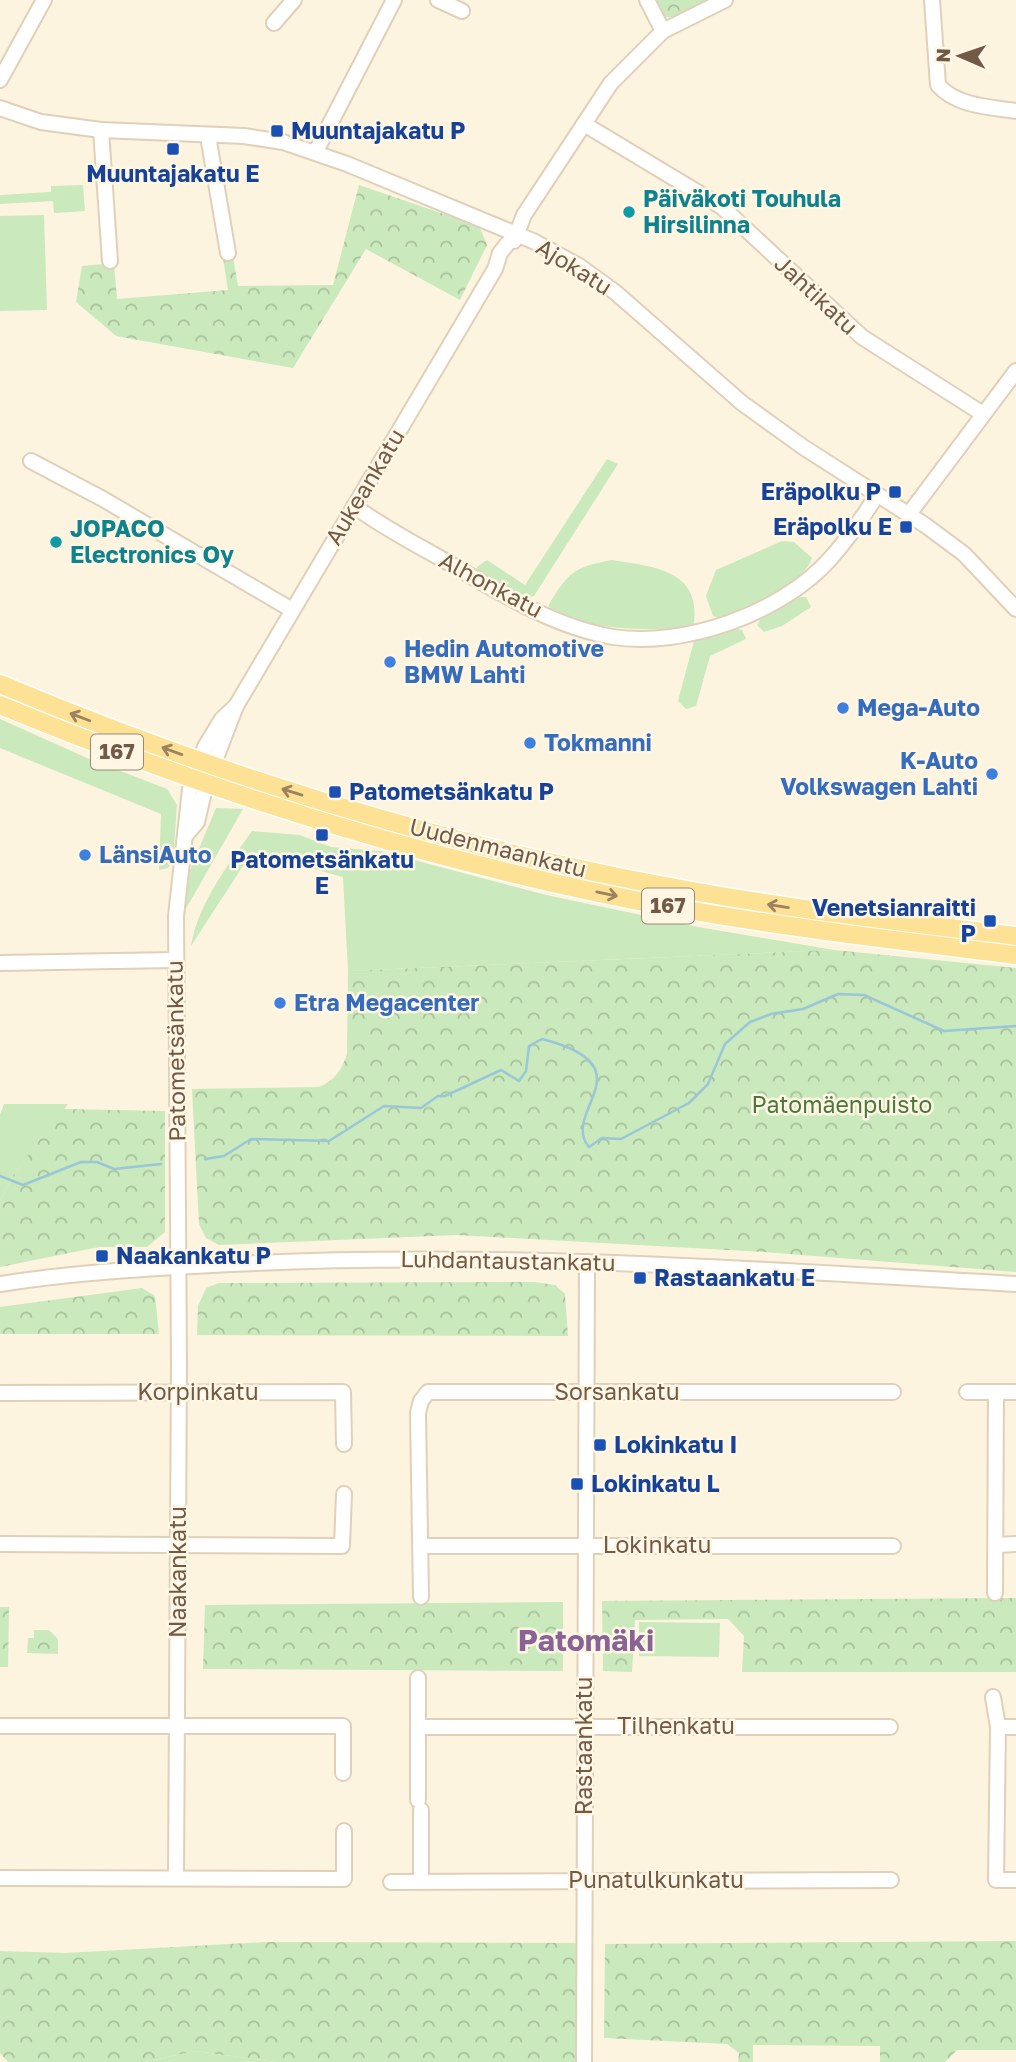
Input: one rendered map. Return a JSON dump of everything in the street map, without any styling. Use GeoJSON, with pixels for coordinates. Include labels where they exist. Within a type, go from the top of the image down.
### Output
{"type":"FeatureCollection","features":[{"type":"Feature","properties":{"kind":"main road","name":"Uudenmaankatu"},"geometry":{"type":"LineString","coordinates":[[0,684],[206,764],[404,825],[606,874],[785,907],[1016,936]]}},
{"type":"Feature","properties":{"kind":"main road","name":"Uudenmaankatu"},"geometry":{"type":"LineString","coordinates":[[0,705],[200,782],[386,840],[612,895],[799,928],[1016,956]]}},
{"type":"Feature","properties":{"kind":"street"},"geometry":{"type":"LineString","coordinates":[[0,80],[44,0]]}},
{"type":"Feature","properties":{"kind":"street"},"geometry":{"type":"LineString","coordinates":[[274,23],[294,0]]}},
{"type":"Feature","properties":{"kind":"street"},"geometry":{"type":"LineString","coordinates":[[316,151],[394,0]]}},
{"type":"Feature","properties":{"kind":"street"},"geometry":{"type":"LineString","coordinates":[[438,0],[462,11]]}},
{"type":"Feature","properties":{"kind":"street"},"geometry":{"type":"LineString","coordinates":[[647,0],[663,31]]}},
{"type":"Feature","properties":{"kind":"street","name":"Aukeankatu"},"geometry":{"type":"LineString","coordinates":[[206,764],[222,719],[236,706],[495,269],[510,257],[524,215],[611,83],[663,31],[725,0]]}},
{"type":"Feature","properties":{"kind":"street"},"geometry":{"type":"LineString","coordinates":[[932,0],[937,85],[946,94],[968,103],[1016,111]]}},
{"type":"Feature","properties":{"kind":"street","name":"Ajokatu"},"geometry":{"type":"LineString","coordinates":[[0,108],[41,122],[101,130],[266,139],[316,151],[516,233],[579,266],[742,403],[909,514],[964,554],[1016,609]]}},
{"type":"Feature","properties":{"kind":"street","name":"Ajokatu"},"geometry":{"type":"LineString","coordinates":[[0,118],[26,124],[41,122]]}},
{"type":"Feature","properties":{"kind":"street","name":"Jahtikatu"},"geometry":{"type":"LineString","coordinates":[[584,124],[722,207],[880,352],[983,414]]}},
{"type":"Feature","properties":{"kind":"street"},"geometry":{"type":"LineString","coordinates":[[101,130],[110,261]]}},
{"type":"Feature","properties":{"kind":"street"},"geometry":{"type":"LineString","coordinates":[[208,136],[228,253]]}},
{"type":"Feature","properties":{"kind":"street"},"geometry":{"type":"LineString","coordinates":[[909,514],[1016,371]]}},
{"type":"Feature","properties":{"kind":"street"},"geometry":{"type":"LineString","coordinates":[[31,461],[103,499],[292,610]]}},
{"type":"Feature","properties":{"kind":"street","name":"Alhonkatu"},"geometry":{"type":"LineString","coordinates":[[354,506],[533,610],[568,625],[613,637],[651,638],[709,629],[746,616],[776,600],[829,561],[877,495]]}},
{"type":"Feature","properties":{"kind":"street","name":"Patometsänkatu"},"geometry":{"type":"LineString","coordinates":[[177,1267],[174,960],[178,880],[187,808],[206,764]]}},
{"type":"Feature","properties":{"kind":"street"},"geometry":{"type":"LineString","coordinates":[[0,963],[174,960]]}},
{"type":"Feature","properties":{"kind":"street","name":"Luhdantaustankatu"},"geometry":{"type":"LineString","coordinates":[[0,1283],[177,1267],[320,1260],[587,1262],[1016,1284]]}},
{"type":"Feature","properties":{"kind":"street","name":"Rastaankatu"},"geometry":{"type":"LineString","coordinates":[[584,2062],[584,1392],[587,1262]]}},
{"type":"Feature","properties":{"kind":"street","name":"Naakankatu"},"geometry":{"type":"LineString","coordinates":[[176,1878],[179,1726],[177,1267]]}},
{"type":"Feature","properties":{"kind":"street","name":"Korpinkatu"},"geometry":{"type":"LineString","coordinates":[[0,1393],[343,1392],[344,1444]]}},
{"type":"Feature","properties":{"kind":"street","name":"Sorsankatu"},"geometry":{"type":"LineString","coordinates":[[421,1546],[418,1413],[425,1394],[893,1392]]}},
{"type":"Feature","properties":{"kind":"street"},"geometry":{"type":"LineString","coordinates":[[967,1392],[1016,1392]]}},
{"type":"Feature","properties":{"kind":"street"},"geometry":{"type":"LineString","coordinates":[[995,1593],[996,1392]]}},
{"type":"Feature","properties":{"kind":"street"},"geometry":{"type":"LineString","coordinates":[[0,1545],[342,1546],[344,1493]]}},
{"type":"Feature","properties":{"kind":"street"},"geometry":{"type":"LineString","coordinates":[[997,1545],[1016,1544]]}},
{"type":"Feature","properties":{"kind":"street"},"geometry":{"type":"LineString","coordinates":[[421,1546],[421,1597]]}},
{"type":"Feature","properties":{"kind":"street","name":"Lokinkatu"},"geometry":{"type":"LineString","coordinates":[[421,1546],[893,1546]]}},
{"type":"Feature","properties":{"kind":"street"},"geometry":{"type":"LineString","coordinates":[[418,1678],[422,1881]]}},
{"type":"Feature","properties":{"kind":"street"},"geometry":{"type":"LineString","coordinates":[[993,1697],[998,1727],[996,1880],[1016,1880]]}},
{"type":"Feature","properties":{"kind":"street"},"geometry":{"type":"LineString","coordinates":[[0,1726],[343,1726],[343,1773]]}},
{"type":"Feature","properties":{"kind":"street","name":"Tilhenkatu"},"geometry":{"type":"LineString","coordinates":[[420,1727],[890,1727]]}},
{"type":"Feature","properties":{"kind":"street"},"geometry":{"type":"LineString","coordinates":[[998,1727],[1016,1727]]}},
{"type":"Feature","properties":{"kind":"street"},"geometry":{"type":"LineString","coordinates":[[0,1878],[344,1879],[344,1830]]}},
{"type":"Feature","properties":{"kind":"street","name":"Punatulkunkatu"},"geometry":{"type":"LineString","coordinates":[[391,1882],[891,1880]]}},
{"type":"Feature","properties":{"kind":"green space"},"geometry":{"type":"Polygon","coordinates":[[[657,0],[711,0],[673,17],[665,17],[657,0]]]}},
{"type":"Feature","properties":{"kind":"green space"},"geometry":{"type":"Polygon","coordinates":[[[83,185],[85,211],[54,213],[53,201],[0,204],[0,195],[51,192],[51,186],[83,185]]]}},
{"type":"Feature","properties":{"kind":"green space"},"geometry":{"type":"Polygon","coordinates":[[[359,185],[479,226],[487,245],[460,300],[366,249],[293,368],[116,336],[76,302],[82,266],[114,263],[117,299],[228,290],[223,258],[233,257],[238,286],[333,285],[359,185]]]}},
{"type":"Feature","properties":{"kind":"green space"},"geometry":{"type":"Polygon","coordinates":[[[44,215],[47,310],[0,311],[0,216],[44,215]]]}},
{"type":"Feature","properties":{"kind":"green space"},"geometry":{"type":"Polygon","coordinates":[[[607,459],[618,464],[534,596],[522,599],[479,573],[477,567],[487,560],[525,585],[607,459]]]}},
{"type":"Feature","properties":{"kind":"green space"},"geometry":{"type":"Polygon","coordinates":[[[782,541],[794,542],[812,558],[807,568],[772,594],[720,618],[713,616],[706,596],[716,570],[782,541]]]}},
{"type":"Feature","properties":{"kind":"green space"},"geometry":{"type":"Polygon","coordinates":[[[612,560],[658,569],[682,581],[690,592],[694,606],[694,624],[662,629],[618,628],[576,620],[559,614],[548,606],[573,573],[612,560]]]}},
{"type":"Feature","properties":{"kind":"green space"},"geometry":{"type":"Polygon","coordinates":[[[797,597],[806,597],[811,607],[782,626],[764,632],[757,625],[761,619],[797,597]]]}},
{"type":"Feature","properties":{"kind":"green space"},"geometry":{"type":"Polygon","coordinates":[[[742,630],[746,639],[710,656],[696,706],[686,709],[678,701],[694,641],[742,630]]]}},
{"type":"Feature","properties":{"kind":"green space"},"geometry":{"type":"Polygon","coordinates":[[[0,719],[87,758],[167,789],[177,805],[173,861],[168,868],[159,870],[161,814],[0,748],[0,719]]]}},
{"type":"Feature","properties":{"kind":"green space"},"geometry":{"type":"Polygon","coordinates":[[[216,808],[243,809],[184,912],[190,870],[216,808]]]}},
{"type":"Feature","properties":{"kind":"green space"},"geometry":{"type":"Polygon","coordinates":[[[252,831],[300,835],[331,847],[380,851],[546,895],[698,927],[834,950],[348,971],[343,877],[252,852],[191,946],[207,900],[252,831]]]}},
{"type":"Feature","properties":{"kind":"green space","name":"Patomäenpuisto"},"geometry":{"type":"Polygon","coordinates":[[[834,950],[1016,968],[1016,1272],[764,1252],[457,1235],[219,1245],[206,1238],[199,1224],[192,1089],[319,1087],[329,1082],[340,1070],[347,1054],[348,971],[834,950]]]}},
{"type":"Feature","properties":{"kind":"green space"},"geometry":{"type":"Polygon","coordinates":[[[4,1104],[68,1104],[14,1174],[0,1201],[0,1115],[4,1104]]]}},
{"type":"Feature","properties":{"kind":"green space"},"geometry":{"type":"Polygon","coordinates":[[[63,1109],[165,1111],[165,1232],[147,1247],[99,1247],[0,1267],[0,1201],[14,1174],[63,1109]]]}},
{"type":"Feature","properties":{"kind":"green space"},"geometry":{"type":"Polygon","coordinates":[[[535,1282],[555,1285],[565,1294],[568,1336],[197,1335],[198,1306],[206,1288],[219,1283],[535,1282]]]}},
{"type":"Feature","properties":{"kind":"green space"},"geometry":{"type":"Polygon","coordinates":[[[142,1288],[155,1296],[159,1334],[0,1334],[0,1307],[142,1288]]]}},
{"type":"Feature","properties":{"kind":"green space"},"geometry":{"type":"Polygon","coordinates":[[[1016,1598],[1016,1672],[742,1672],[744,1636],[728,1619],[635,1620],[632,1672],[603,1671],[602,1601],[1016,1598]]]}},
{"type":"Feature","properties":{"kind":"green space"},"geometry":{"type":"Polygon","coordinates":[[[563,1602],[563,1671],[203,1669],[205,1605],[563,1602]]]}},
{"type":"Feature","properties":{"kind":"green space"},"geometry":{"type":"Polygon","coordinates":[[[0,1607],[9,1607],[8,1667],[0,1667],[0,1607]]]}},
{"type":"Feature","properties":{"kind":"green space"},"geometry":{"type":"Polygon","coordinates":[[[639,1622],[720,1623],[719,1657],[639,1656],[639,1622]]]}},
{"type":"Feature","properties":{"kind":"green space"},"geometry":{"type":"Polygon","coordinates":[[[34,1630],[49,1630],[58,1639],[58,1654],[27,1653],[28,1638],[34,1638],[34,1630]]]}},
{"type":"Feature","properties":{"kind":"green space"},"geometry":{"type":"Polygon","coordinates":[[[1016,1941],[1016,2050],[957,2050],[945,2062],[880,2062],[880,2046],[753,2045],[753,2062],[738,2062],[739,2053],[727,2044],[604,2038],[605,1944],[1016,1941]]]}},
{"type":"Feature","properties":{"kind":"green space"},"geometry":{"type":"Polygon","coordinates":[[[267,1942],[577,1943],[576,2062],[276,2062],[195,2051],[144,2062],[8,2062],[0,2053],[0,1951],[66,1953],[267,1942]]]}},
{"type":"Feature","properties":{"kind":"green space"},"geometry":{"type":"Polygon","coordinates":[[[195,2051],[276,2062],[144,2062],[195,2051]]]}},
{"type":"Feature","properties":{"kind":"waterway"},"geometry":{"type":"LineString","coordinates":[[205,1159],[224,1156],[251,1139],[329,1141],[384,1106],[421,1108],[438,1096],[445,1096],[501,1070],[519,1081],[526,1071],[529,1046],[542,1039],[574,1050],[591,1063],[597,1076],[595,1090],[584,1119],[583,1133],[589,1147],[602,1138],[621,1139],[689,1103],[708,1084],[725,1044],[750,1022],[771,1014],[803,1009],[838,994],[864,995],[944,1031],[1016,1026]]}},
{"type":"Feature","properties":{"kind":"waterway"},"geometry":{"type":"LineString","coordinates":[[0,1176],[23,1185],[81,1162],[97,1162],[114,1169],[161,1164]]}},
{"type":"Feature","properties":{"kind":"place","name":"Muuntajakatu P"},"geometry":{"type":"Point","coordinates":[277,131]}},
{"type":"Feature","properties":{"kind":"place","name":"Muuntajakatu E"},"geometry":{"type":"Point","coordinates":[173,149]}},
{"type":"Feature","properties":{"kind":"place","name":"Päiväkoti Touhula Hirsilinna"},"geometry":{"type":"Point","coordinates":[629,212]}},
{"type":"Feature","properties":{"kind":"place","name":"Eräpolku P"},"geometry":{"type":"Point","coordinates":[895,492]}},
{"type":"Feature","properties":{"kind":"place","name":"Eräpolku E"},"geometry":{"type":"Point","coordinates":[906,527]}},
{"type":"Feature","properties":{"kind":"place","name":"JOPACO Electronics Oy"},"geometry":{"type":"Point","coordinates":[56,542]}},
{"type":"Feature","properties":{"kind":"place","name":"Hedin Automotive BMW Lahti"},"geometry":{"type":"Point","coordinates":[390,662]}},
{"type":"Feature","properties":{"kind":"place","name":"Mega-Auto"},"geometry":{"type":"Point","coordinates":[843,708]}},
{"type":"Feature","properties":{"kind":"place","name":"Tokmanni"},"geometry":{"type":"Point","coordinates":[530,743]}},
{"type":"Feature","properties":{"kind":"place","name":"K-Auto Volkswagen Lahti"},"geometry":{"type":"Point","coordinates":[992,774]}},
{"type":"Feature","properties":{"kind":"place","name":"Patometsänkatu P"},"geometry":{"type":"Point","coordinates":[335,792]}},
{"type":"Feature","properties":{"kind":"place","name":"Patometsänkatu E"},"geometry":{"type":"Point","coordinates":[322,835]}},
{"type":"Feature","properties":{"kind":"place","name":"LänsiAuto"},"geometry":{"type":"Point","coordinates":[85,855]}},
{"type":"Feature","properties":{"kind":"place","name":"Venetsianraitti P"},"geometry":{"type":"Point","coordinates":[990,921]}},
{"type":"Feature","properties":{"kind":"place","name":"Etra Megacenter"},"geometry":{"type":"Point","coordinates":[280,1003]}},
{"type":"Feature","properties":{"kind":"place","name":"Naakankatu P"},"geometry":{"type":"Point","coordinates":[102,1256]}},
{"type":"Feature","properties":{"kind":"place","name":"Rastaankatu E"},"geometry":{"type":"Point","coordinates":[640,1278]}},
{"type":"Feature","properties":{"kind":"place","name":"Lokinkatu I"},"geometry":{"type":"Point","coordinates":[600,1445]}},
{"type":"Feature","properties":{"kind":"place","name":"Lokinkatu L"},"geometry":{"type":"Point","coordinates":[577,1484]}},
{"type":"Feature","properties":{"kind":"district","name":"Patomäki"},"geometry":{"type":"Point","coordinates":[586,1641]}}]}
